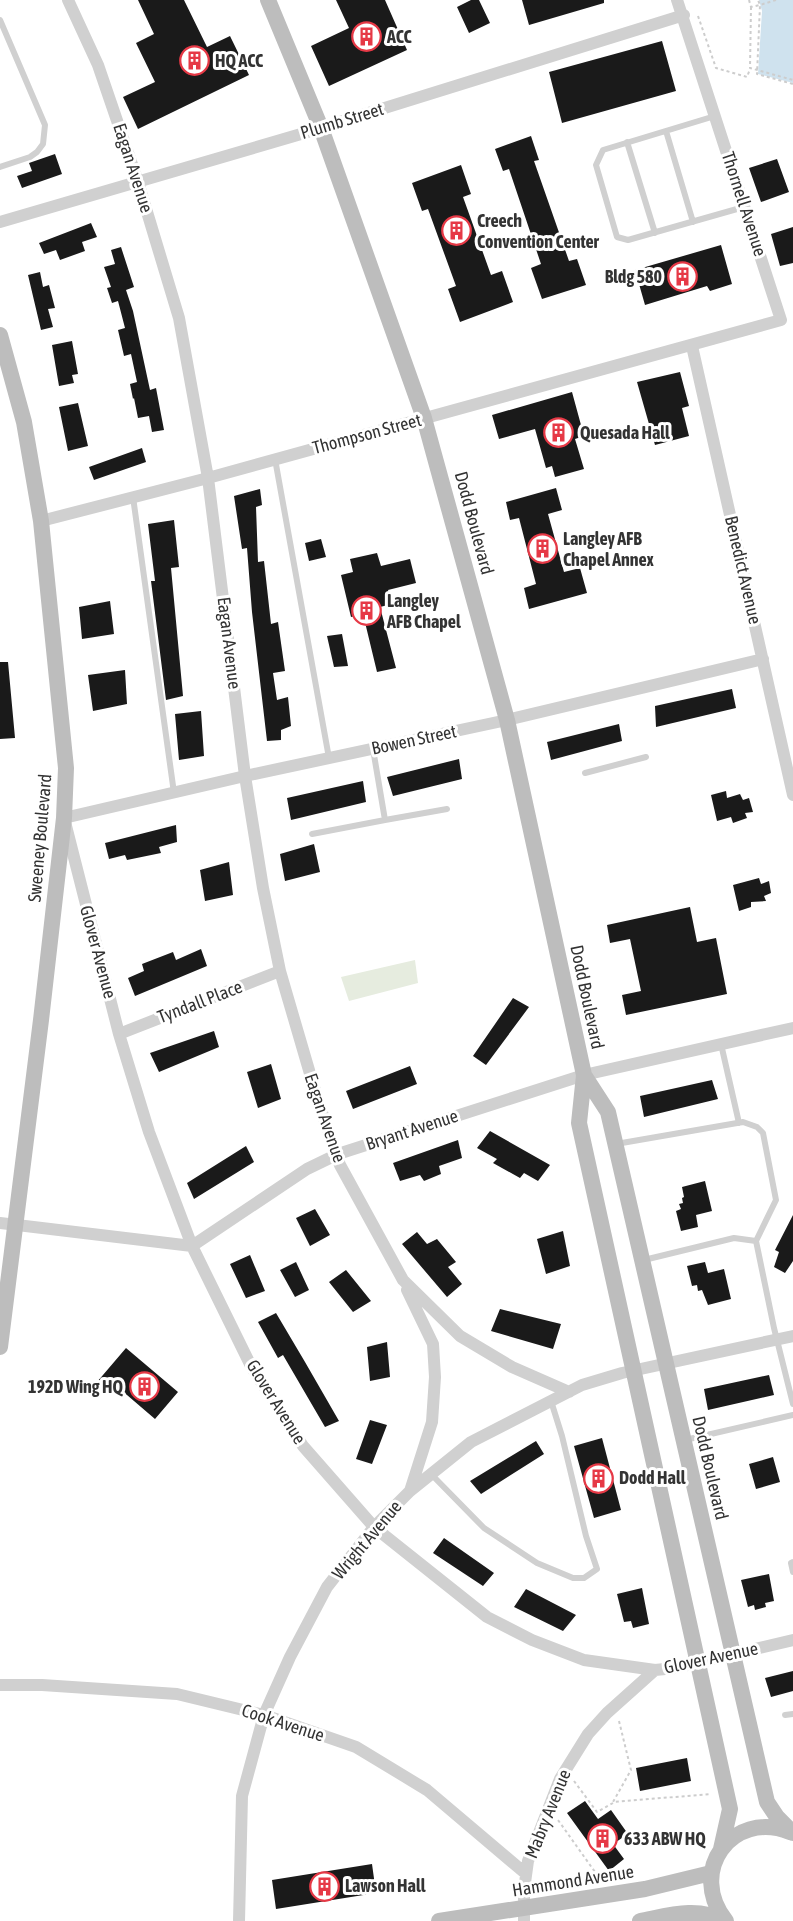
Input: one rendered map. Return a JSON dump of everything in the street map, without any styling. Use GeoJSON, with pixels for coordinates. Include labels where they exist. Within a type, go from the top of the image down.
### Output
{"type":"FeatureCollection","features":[{"type":"Feature","properties":{"kind":"street","name":"Eagan Avenue"},"geometry":{"type":"LineString","coordinates":[[68,0],[98,65],[138,182],[179,318],[208,478],[245,776],[280,970],[318,1101],[340,1165],[403,1280],[433,1344],[435,1377],[432,1422],[410,1491]]}},
{"type":"Feature","properties":{"kind":"street","name":"Dodd Boulevard"},"geometry":{"type":"LineString","coordinates":[[268,0],[321,128],[424,418],[507,720],[584,1075],[579,1123],[730,1809],[721,1849],[711,1873]]}},
{"type":"Feature","properties":{"kind":"street","name":"Thornell Avenue"},"geometry":{"type":"LineString","coordinates":[[677,0],[684,15],[781,320],[692,346]]}},
{"type":"Feature","properties":{"kind":"street","name":"Plumb Street"},"geometry":{"type":"LineString","coordinates":[[0,222],[321,128],[684,15]]}},
{"type":"Feature","properties":{"kind":"street","name":"Sweeney Boulevard"},"geometry":{"type":"LineString","coordinates":[[0,335],[24,422],[41,521],[66,768],[64,818],[41,1020],[7,1223],[0,1347]]}},
{"type":"Feature","properties":{"kind":"street","name":"Thompson Street"},"geometry":{"type":"LineString","coordinates":[[41,521],[208,478],[692,346]]}},
{"type":"Feature","properties":{"kind":"street","name":"Benedict Avenue"},"geometry":{"type":"LineString","coordinates":[[692,346],[793,795]]}},
{"type":"Feature","properties":{"kind":"street","name":"Bowen Street"},"geometry":{"type":"LineString","coordinates":[[64,818],[245,776],[507,720],[764,659]]}},
{"type":"Feature","properties":{"kind":"street","name":"Glover Avenue"},"geometry":{"type":"LineString","coordinates":[[64,818],[119,1034],[149,1132],[192,1246],[252,1368],[303,1446],[374,1527],[487,1617],[532,1640],[584,1660],[655,1670],[675,1668],[793,1640]]}},
{"type":"Feature","properties":{"kind":"street","name":"Tyndall Place"},"geometry":{"type":"LineString","coordinates":[[119,1034],[280,970]]}},
{"type":"Feature","properties":{"kind":"street","name":"Bryant Avenue"},"geometry":{"type":"LineString","coordinates":[[192,1246],[307,1169],[338,1154],[584,1075],[793,1028]]}},
{"type":"Feature","properties":{"kind":"street","name":"Dodd Boulevard"},"geometry":{"type":"LineString","coordinates":[[584,1075],[608,1112],[767,1802],[777,1817],[793,1833]]}},
{"type":"Feature","properties":{"kind":"street"},"geometry":{"type":"LineString","coordinates":[[7,1223],[192,1246]]}},
{"type":"Feature","properties":{"kind":"street","name":"Eagan Avenue"},"geometry":{"type":"LineString","coordinates":[[403,1280],[460,1336],[512,1366],[569,1392]]}},
{"type":"Feature","properties":{"kind":"street","name":"Wright Avenue"},"geometry":{"type":"LineString","coordinates":[[239,1921],[243,1796],[264,1715],[290,1657],[327,1587],[374,1527],[410,1491],[471,1442],[582,1385],[633,1371],[793,1336]]}},
{"type":"Feature","properties":{"kind":"street","name":"Mabry Avenue"},"geometry":{"type":"LineString","coordinates":[[523,1915],[525,1873],[541,1825],[565,1769],[588,1734],[655,1670]]}},
{"type":"Feature","properties":{"kind":"street","name":"Cook Avenue"},"geometry":{"type":"LineString","coordinates":[[0,1685],[42,1685],[177,1694],[264,1715],[356,1747],[427,1790],[525,1873]]}},
{"type":"Feature","properties":{"kind":"street"},"geometry":{"type":"LineString","coordinates":[[721,1849],[732,1838],[746,1830],[778,1827],[793,1833]]}},
{"type":"Feature","properties":{"kind":"street"},"geometry":{"type":"LineString","coordinates":[[711,1873],[711,1892],[717,1910],[724,1921]]}},
{"type":"Feature","properties":{"kind":"street","name":"Hammond Avenue"},"geometry":{"type":"LineString","coordinates":[[439,1921],[523,1915],[711,1873]]}},
{"type":"Feature","properties":{"kind":"street"},"geometry":{"type":"LineString","coordinates":[[640,1921],[697,1912],[724,1921]]}},
{"type":"Feature","properties":{"kind":"lane"},"geometry":{"type":"LineString","coordinates":[[0,21],[45,125],[45,136],[37,152],[30,157],[0,167]]}},
{"type":"Feature","properties":{"kind":"lane"},"geometry":{"type":"LineString","coordinates":[[716,116],[603,150],[596,165],[617,237],[628,240],[745,207]]}},
{"type":"Feature","properties":{"kind":"lane"},"geometry":{"type":"LineString","coordinates":[[666,131],[693,222]]}},
{"type":"Feature","properties":{"kind":"lane"},"geometry":{"type":"LineString","coordinates":[[627,142],[655,233]]}},
{"type":"Feature","properties":{"kind":"lane"},"geometry":{"type":"LineString","coordinates":[[274,459],[329,758]]}},
{"type":"Feature","properties":{"kind":"lane"},"geometry":{"type":"LineString","coordinates":[[133,497],[174,794]]}},
{"type":"Feature","properties":{"kind":"lane"},"geometry":{"type":"LineString","coordinates":[[373,749],[385,820]]}},
{"type":"Feature","properties":{"kind":"lane"},"geometry":{"type":"LineString","coordinates":[[585,773],[646,757]]}},
{"type":"Feature","properties":{"kind":"lane"},"geometry":{"type":"LineString","coordinates":[[312,834],[447,809]]}},
{"type":"Feature","properties":{"kind":"lane"},"geometry":{"type":"LineString","coordinates":[[721,1044],[739,1123]]}},
{"type":"Feature","properties":{"kind":"lane"},"geometry":{"type":"LineString","coordinates":[[615,1144],[739,1123],[750,1124],[764,1133],[776,1200],[756,1241],[793,1404]]}},
{"type":"Feature","properties":{"kind":"lane"},"geometry":{"type":"LineString","coordinates":[[642,1260],[734,1238],[756,1241]]}},
{"type":"Feature","properties":{"kind":"lane"},"geometry":{"type":"LineString","coordinates":[[431,1474],[484,1528],[537,1563],[573,1578],[584,1578],[597,1569],[586,1536],[562,1436],[551,1401]]}},
{"type":"Feature","properties":{"kind":"lane"},"geometry":{"type":"LineString","coordinates":[[684,1440],[793,1415]]}},
{"type":"Feature","properties":{"kind":"lane"},"geometry":{"type":"LineString","coordinates":[[793,1562],[791,1563],[793,1572]]}},
{"type":"Feature","properties":{"kind":"lane"},"geometry":{"type":"LineString","coordinates":[[785,1715],[793,1714]]}},
{"type":"Feature","properties":{"kind":"path"},"geometry":{"type":"LineString","coordinates":[[698,16],[716,68],[747,77],[750,68],[753,13],[749,0]]}},
{"type":"Feature","properties":{"kind":"path"},"geometry":{"type":"LineString","coordinates":[[758,0],[760,5],[757,74],[793,84]]}},
{"type":"Feature","properties":{"kind":"path"},"geometry":{"type":"LineString","coordinates":[[751,7],[776,0]]}},
{"type":"Feature","properties":{"kind":"path"},"geometry":{"type":"LineString","coordinates":[[750,68],[793,80]]}},
{"type":"Feature","properties":{"kind":"path"},"geometry":{"type":"LineString","coordinates":[[613,1802],[631,1770],[616,1706]]}},
{"type":"Feature","properties":{"kind":"path"},"geometry":{"type":"LineString","coordinates":[[565,1769],[597,1812],[613,1802],[711,1794]]}},
{"type":"Feature","properties":{"kind":"path"},"geometry":{"type":"LineString","coordinates":[[524,1890],[600,1879],[554,1815]]}},
{"type":"Feature","properties":{"kind":"shaded area"},"geometry":{"type":"Polygon","coordinates":[[[415,960],[418,983],[349,1001],[341,977],[415,960]]]}},
{"type":"Feature","properties":{"kind":"water"},"geometry":{"type":"Polygon","coordinates":[[[759,0],[793,0],[793,83],[758,74],[762,11],[759,0]]]}},
{"type":"Feature","properties":{"kind":"building","name":"HQ ACC"},"geometry":{"type":"Polygon","coordinates":[[[138,0],[184,0],[207,47],[230,36],[249,75],[138,129],[123,97],[155,82],[136,43],[154,34],[138,0]]]}},
{"type":"Feature","properties":{"kind":"building","name":"ACC"},"geometry":{"type":"Polygon","coordinates":[[[336,0],[385,0],[407,50],[329,86],[311,46],[349,28],[336,0]]]}},
{"type":"Feature","properties":{"kind":"building"},"geometry":{"type":"Polygon","coordinates":[[[471,0],[479,0],[490,23],[469,33],[457,7],[471,0]]]}},
{"type":"Feature","properties":{"kind":"building"},"geometry":{"type":"Polygon","coordinates":[[[522,0],[604,0],[604,3],[529,25],[522,0]]]}},
{"type":"Feature","properties":{"kind":"building"},"geometry":{"type":"Polygon","coordinates":[[[662,41],[676,91],[562,123],[549,72],[662,41]]]}},
{"type":"Feature","properties":{"kind":"building"},"geometry":{"type":"Polygon","coordinates":[[[531,136],[539,160],[534,161],[569,261],[577,259],[586,285],[542,299],[531,268],[541,264],[509,169],[503,171],[495,149],[531,136]]]}},
{"type":"Feature","properties":{"kind":"building"},"geometry":{"type":"Polygon","coordinates":[[[55,154],[62,174],[22,188],[17,176],[32,171],[29,163],[55,154]]]}},
{"type":"Feature","properties":{"kind":"building"},"geometry":{"type":"Polygon","coordinates":[[[777,159],[789,192],[761,202],[749,168],[777,159]]]}},
{"type":"Feature","properties":{"kind":"building","name":"Creech Convention Center"},"geometry":{"type":"Polygon","coordinates":[[[461,165],[471,194],[463,197],[491,275],[502,271],[513,302],[460,322],[448,289],[456,286],[428,209],[422,211],[412,183],[461,165]]]}},
{"type":"Feature","properties":{"kind":"building"},"geometry":{"type":"Polygon","coordinates":[[[91,223],[97,237],[82,242],[85,251],[60,260],[56,250],[44,254],[39,243],[91,223]]]}},
{"type":"Feature","properties":{"kind":"building"},"geometry":{"type":"Polygon","coordinates":[[[793,227],[793,263],[780,266],[771,234],[793,227]]]}},
{"type":"Feature","properties":{"kind":"building","name":"Bldg 580"},"geometry":{"type":"Polygon","coordinates":[[[721,245],[732,284],[710,291],[707,286],[645,305],[635,270],[721,245]]]}},
{"type":"Feature","properties":{"kind":"building"},"geometry":{"type":"Polygon","coordinates":[[[121,247],[134,287],[126,290],[133,311],[150,390],[156,388],[164,430],[152,432],[149,416],[138,418],[133,399],[130,384],[137,382],[131,354],[124,356],[118,330],[125,328],[118,301],[112,303],[107,288],[111,287],[104,267],[115,264],[111,250],[121,247]]]}},
{"type":"Feature","properties":{"kind":"building"},"geometry":{"type":"Polygon","coordinates":[[[40,272],[43,287],[49,285],[55,308],[48,309],[53,327],[41,330],[28,275],[40,272]]]}},
{"type":"Feature","properties":{"kind":"building"},"geometry":{"type":"Polygon","coordinates":[[[72,341],[78,374],[72,375],[74,383],[59,386],[52,345],[72,341]]]}},
{"type":"Feature","properties":{"kind":"building"},"geometry":{"type":"Polygon","coordinates":[[[680,372],[689,406],[682,408],[689,436],[655,445],[637,382],[680,372]]]}},
{"type":"Feature","properties":{"kind":"building","name":"Quesada Hall"},"geometry":{"type":"Polygon","coordinates":[[[572,392],[584,436],[575,439],[584,469],[555,477],[552,466],[546,468],[535,429],[499,439],[492,415],[572,392]]]}},
{"type":"Feature","properties":{"kind":"building"},"geometry":{"type":"Polygon","coordinates":[[[78,403],[88,446],[68,451],[59,407],[78,403]]]}},
{"type":"Feature","properties":{"kind":"building"},"geometry":{"type":"Polygon","coordinates":[[[142,448],[146,462],[94,480],[89,467],[142,448]]]}},
{"type":"Feature","properties":{"kind":"building","name":"Langley AFB Chapel Annex"},"geometry":{"type":"Polygon","coordinates":[[[556,488],[562,510],[548,514],[564,572],[580,568],[587,593],[529,609],[524,588],[536,584],[519,518],[510,520],[506,502],[556,488]]]}},
{"type":"Feature","properties":{"kind":"building"},"geometry":{"type":"Polygon","coordinates":[[[260,489],[262,505],[256,507],[258,562],[264,561],[271,624],[278,622],[285,671],[273,673],[277,700],[288,697],[291,726],[281,730],[281,740],[267,741],[247,548],[242,549],[234,496],[260,489]]]}},
{"type":"Feature","properties":{"kind":"building"},"geometry":{"type":"Polygon","coordinates":[[[174,520],[179,567],[171,568],[183,696],[166,700],[151,581],[155,581],[148,524],[174,520]]]}},
{"type":"Feature","properties":{"kind":"building"},"geometry":{"type":"Polygon","coordinates":[[[321,539],[326,557],[309,561],[305,543],[321,539]]]}},
{"type":"Feature","properties":{"kind":"building","name":"Langley AFB Chapel"},"geometry":{"type":"Polygon","coordinates":[[[377,553],[381,566],[410,559],[416,583],[388,590],[392,604],[380,607],[396,668],[377,672],[363,614],[351,617],[341,575],[353,572],[350,559],[377,553]]]}},
{"type":"Feature","properties":{"kind":"building"},"geometry":{"type":"Polygon","coordinates":[[[110,601],[114,634],[82,639],[79,607],[110,601]]]}},
{"type":"Feature","properties":{"kind":"building"},"geometry":{"type":"Polygon","coordinates":[[[342,634],[348,666],[334,667],[327,636],[342,634]]]}},
{"type":"Feature","properties":{"kind":"building"},"geometry":{"type":"Polygon","coordinates":[[[0,662],[8,662],[15,738],[0,739],[0,662]]]}},
{"type":"Feature","properties":{"kind":"building"},"geometry":{"type":"Polygon","coordinates":[[[125,670],[127,704],[93,711],[88,675],[125,670]]]}},
{"type":"Feature","properties":{"kind":"building"},"geometry":{"type":"Polygon","coordinates":[[[732,689],[736,708],[656,727],[655,706],[732,689]]]}},
{"type":"Feature","properties":{"kind":"building"},"geometry":{"type":"Polygon","coordinates":[[[201,711],[204,756],[179,760],[175,714],[201,711]]]}},
{"type":"Feature","properties":{"kind":"building"},"geometry":{"type":"Polygon","coordinates":[[[619,724],[622,741],[551,760],[547,742],[619,724]]]}},
{"type":"Feature","properties":{"kind":"building"},"geometry":{"type":"Polygon","coordinates":[[[459,759],[462,779],[393,796],[387,777],[459,759]]]}},
{"type":"Feature","properties":{"kind":"building"},"geometry":{"type":"Polygon","coordinates":[[[363,781],[366,802],[291,820],[287,798],[363,781]]]}},
{"type":"Feature","properties":{"kind":"building"},"geometry":{"type":"Polygon","coordinates":[[[726,791],[727,798],[740,794],[743,800],[749,798],[753,812],[745,813],[747,818],[733,823],[731,817],[717,821],[711,795],[726,791]]]}},
{"type":"Feature","properties":{"kind":"building"},"geometry":{"type":"Polygon","coordinates":[[[176,825],[177,842],[159,847],[161,853],[127,860],[125,855],[109,859],[105,843],[176,825]]]}},
{"type":"Feature","properties":{"kind":"building"},"geometry":{"type":"Polygon","coordinates":[[[314,844],[320,872],[285,881],[280,854],[314,844]]]}},
{"type":"Feature","properties":{"kind":"building"},"geometry":{"type":"Polygon","coordinates":[[[229,862],[233,895],[205,901],[200,870],[229,862]]]}},
{"type":"Feature","properties":{"kind":"building"},"geometry":{"type":"Polygon","coordinates":[[[759,878],[761,884],[769,881],[771,893],[764,896],[766,901],[751,902],[751,907],[739,911],[733,885],[759,878]]]}},
{"type":"Feature","properties":{"kind":"building"},"geometry":{"type":"Polygon","coordinates":[[[690,907],[697,942],[716,938],[727,994],[626,1015],[622,995],[641,991],[630,939],[610,943],[607,925],[690,907]]]}},
{"type":"Feature","properties":{"kind":"building"},"geometry":{"type":"Polygon","coordinates":[[[201,949],[207,966],[135,996],[128,978],[144,971],[142,964],[173,952],[176,960],[201,949]]]}},
{"type":"Feature","properties":{"kind":"building"},"geometry":{"type":"Polygon","coordinates":[[[513,998],[529,1007],[486,1065],[473,1056],[513,998]]]}},
{"type":"Feature","properties":{"kind":"building"},"geometry":{"type":"Polygon","coordinates":[[[214,1031],[219,1047],[159,1072],[150,1053],[214,1031]]]}},
{"type":"Feature","properties":{"kind":"building"},"geometry":{"type":"Polygon","coordinates":[[[271,1064],[281,1099],[258,1108],[247,1072],[271,1064]]]}},
{"type":"Feature","properties":{"kind":"building"},"geometry":{"type":"Polygon","coordinates":[[[410,1066],[417,1084],[353,1109],[346,1091],[410,1066]]]}},
{"type":"Feature","properties":{"kind":"building"},"geometry":{"type":"Polygon","coordinates":[[[712,1080],[718,1099],[644,1117],[640,1096],[712,1080]]]}},
{"type":"Feature","properties":{"kind":"building"},"geometry":{"type":"Polygon","coordinates":[[[490,1131],[550,1165],[538,1181],[524,1173],[520,1178],[493,1163],[497,1159],[477,1148],[490,1131]]]}},
{"type":"Feature","properties":{"kind":"building"},"geometry":{"type":"Polygon","coordinates":[[[458,1140],[462,1158],[439,1166],[441,1174],[424,1181],[420,1175],[400,1181],[393,1163],[458,1140]]]}},
{"type":"Feature","properties":{"kind":"building"},"geometry":{"type":"Polygon","coordinates":[[[246,1146],[254,1162],[194,1199],[187,1183],[246,1146]]]}},
{"type":"Feature","properties":{"kind":"building"},"geometry":{"type":"Polygon","coordinates":[[[705,1181],[712,1211],[696,1215],[698,1227],[681,1231],[676,1211],[681,1209],[679,1204],[683,1203],[682,1187],[705,1181]]]}},
{"type":"Feature","properties":{"kind":"building"},"geometry":{"type":"Polygon","coordinates":[[[315,1209],[330,1235],[310,1246],[296,1218],[315,1209]]]}},
{"type":"Feature","properties":{"kind":"building"},"geometry":{"type":"Polygon","coordinates":[[[793,1215],[793,1261],[785,1273],[774,1267],[779,1252],[775,1250],[793,1215]]]}},
{"type":"Feature","properties":{"kind":"building"},"geometry":{"type":"Polygon","coordinates":[[[563,1231],[570,1266],[546,1274],[537,1239],[563,1231]]]}},
{"type":"Feature","properties":{"kind":"building"},"geometry":{"type":"Polygon","coordinates":[[[417,1232],[427,1244],[437,1239],[456,1262],[448,1267],[462,1284],[447,1297],[402,1244],[417,1232]]]}},
{"type":"Feature","properties":{"kind":"building"},"geometry":{"type":"Polygon","coordinates":[[[250,1255],[265,1291],[246,1298],[230,1264],[250,1255]]]}},
{"type":"Feature","properties":{"kind":"building"},"geometry":{"type":"Polygon","coordinates":[[[296,1262],[309,1290],[295,1297],[280,1270],[296,1262]]]}},
{"type":"Feature","properties":{"kind":"building"},"geometry":{"type":"Polygon","coordinates":[[[705,1262],[708,1273],[724,1269],[731,1299],[708,1305],[702,1290],[698,1291],[697,1285],[692,1286],[687,1266],[705,1262]]]}},
{"type":"Feature","properties":{"kind":"building"},"geometry":{"type":"Polygon","coordinates":[[[346,1270],[371,1301],[353,1312],[329,1282],[346,1270]]]}},
{"type":"Feature","properties":{"kind":"building"},"geometry":{"type":"Polygon","coordinates":[[[500,1309],[561,1324],[553,1349],[491,1331],[500,1309]]]}},
{"type":"Feature","properties":{"kind":"building"},"geometry":{"type":"Polygon","coordinates":[[[276,1313],[339,1421],[325,1427],[283,1355],[278,1358],[258,1322],[276,1313]]]}},
{"type":"Feature","properties":{"kind":"building"},"geometry":{"type":"Polygon","coordinates":[[[387,1342],[390,1377],[370,1381],[367,1347],[387,1342]]]}},
{"type":"Feature","properties":{"kind":"building","name":"192D Wing HQ"},"geometry":{"type":"Polygon","coordinates":[[[126,1348],[178,1392],[155,1419],[113,1383],[106,1390],[97,1382],[126,1348]]]}},
{"type":"Feature","properties":{"kind":"building"},"geometry":{"type":"Polygon","coordinates":[[[769,1375],[774,1395],[708,1410],[704,1389],[769,1375]]]}},
{"type":"Feature","properties":{"kind":"building"},"geometry":{"type":"Polygon","coordinates":[[[370,1420],[387,1425],[372,1464],[356,1459],[370,1420]]]}},
{"type":"Feature","properties":{"kind":"building","name":"Dodd Hall"},"geometry":{"type":"Polygon","coordinates":[[[602,1438],[621,1510],[594,1518],[574,1446],[602,1438]]]}},
{"type":"Feature","properties":{"kind":"building"},"geometry":{"type":"Polygon","coordinates":[[[536,1441],[544,1454],[481,1494],[470,1481],[536,1441]]]}},
{"type":"Feature","properties":{"kind":"building"},"geometry":{"type":"Polygon","coordinates":[[[773,1457],[780,1482],[756,1489],[749,1464],[773,1457]]]}},
{"type":"Feature","properties":{"kind":"building"},"geometry":{"type":"Polygon","coordinates":[[[444,1538],[494,1573],[483,1586],[433,1553],[444,1538]]]}},
{"type":"Feature","properties":{"kind":"building"},"geometry":{"type":"Polygon","coordinates":[[[769,1574],[774,1601],[765,1603],[766,1607],[755,1610],[754,1605],[748,1607],[741,1580],[769,1574]]]}},
{"type":"Feature","properties":{"kind":"building"},"geometry":{"type":"Polygon","coordinates":[[[642,1588],[649,1624],[633,1628],[631,1621],[624,1622],[617,1594],[642,1588]]]}},
{"type":"Feature","properties":{"kind":"building"},"geometry":{"type":"Polygon","coordinates":[[[526,1589],[576,1615],[563,1631],[514,1607],[526,1589]]]}},
{"type":"Feature","properties":{"kind":"building"},"geometry":{"type":"Polygon","coordinates":[[[793,1671],[793,1691],[771,1697],[765,1678],[793,1671]]]}},
{"type":"Feature","properties":{"kind":"building"},"geometry":{"type":"Polygon","coordinates":[[[687,1758],[691,1781],[640,1791],[636,1768],[687,1758]]]}},
{"type":"Feature","properties":{"kind":"building","name":"633 ABW HQ"},"geometry":{"type":"Polygon","coordinates":[[[585,1801],[598,1819],[611,1810],[628,1834],[613,1844],[624,1859],[609,1871],[567,1813],[585,1801]]]}},
{"type":"Feature","properties":{"kind":"building","name":"Lawson Hall"},"geometry":{"type":"Polygon","coordinates":[[[372,1864],[376,1893],[276,1909],[272,1880],[372,1864]]]}},
{"type":"Feature","properties":{"kind":"place","name":"ACC"},"geometry":{"type":"Point","coordinates":[366,37]}},
{"type":"Feature","properties":{"kind":"place","name":"HQ ACC"},"geometry":{"type":"Point","coordinates":[194,61]}},
{"type":"Feature","properties":{"kind":"place","name":"Creech Convention Center"},"geometry":{"type":"Point","coordinates":[456,231]}},
{"type":"Feature","properties":{"kind":"place","name":"Bldg 580"},"geometry":{"type":"Point","coordinates":[683,277]}},
{"type":"Feature","properties":{"kind":"place","name":"Quesada Hall"},"geometry":{"type":"Point","coordinates":[559,433]}},
{"type":"Feature","properties":{"kind":"place","name":"Langley AFB Chapel Annex"},"geometry":{"type":"Point","coordinates":[542,549]}},
{"type":"Feature","properties":{"kind":"place","name":"Langley AFB Chapel"},"geometry":{"type":"Point","coordinates":[366,611]}},
{"type":"Feature","properties":{"kind":"place","name":"192D Wing HQ"},"geometry":{"type":"Point","coordinates":[144,1387]}},
{"type":"Feature","properties":{"kind":"place","name":"Dodd Hall"},"geometry":{"type":"Point","coordinates":[598,1478]}},
{"type":"Feature","properties":{"kind":"place","name":"633 ABW HQ"},"geometry":{"type":"Point","coordinates":[603,1839]}},
{"type":"Feature","properties":{"kind":"place","name":"Lawson Hall"},"geometry":{"type":"Point","coordinates":[324,1886]}}]}
